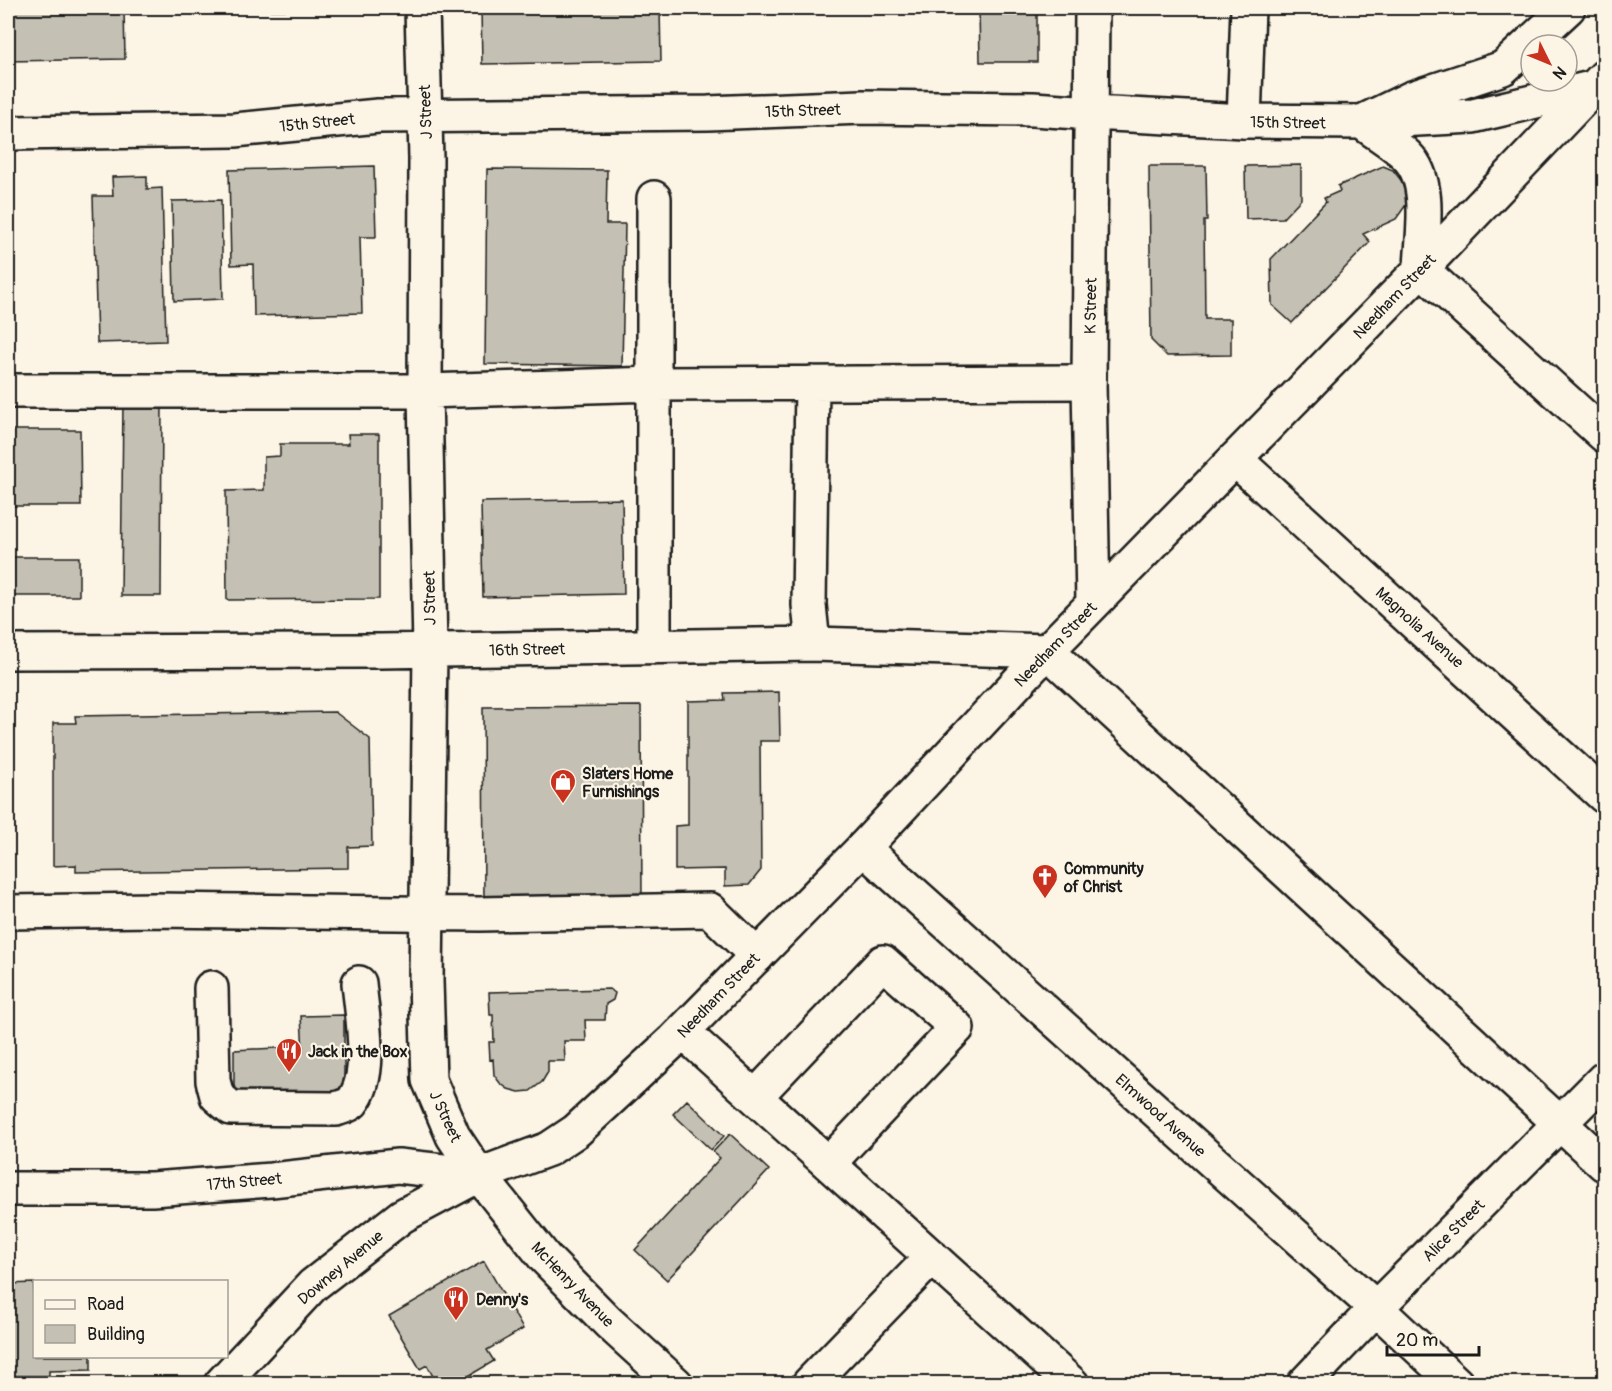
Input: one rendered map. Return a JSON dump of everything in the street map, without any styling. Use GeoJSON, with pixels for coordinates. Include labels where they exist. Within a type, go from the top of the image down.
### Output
{"type":"FeatureCollection","features":[{"type":"Feature","properties":{"kind":"street","name":"J Street"},"geometry":{"type":"LineString","coordinates":[[422,8],[426,159],[425,391],[430,650],[426,981],[429,1080],[453,1136],[479,1175]]}},
{"type":"Feature","properties":{"kind":"street","name":"K Street"},"geometry":{"type":"LineString","coordinates":[[1092,8],[1089,382],[1093,604]]}},
{"type":"Feature","properties":{"kind":"street"},"geometry":{"type":"LineString","coordinates":[[1244,121],[1248,8]]}},
{"type":"Feature","properties":{"kind":"street"},"geometry":{"type":"LineString","coordinates":[[1569,8],[1503,68],[1412,98],[1362,122],[1408,157],[1420,177],[1424,198],[1421,269],[1605,435]]}},
{"type":"Feature","properties":{"kind":"street","name":"15th Street"},"geometry":{"type":"LineString","coordinates":[[8,133],[235,130],[378,116],[708,113],[862,107],[1033,109],[1244,121],[1362,122],[1473,116],[1601,87]]}},
{"type":"Feature","properties":{"kind":"street","name":"Needham Street"},"geometry":{"type":"LineString","coordinates":[[479,1175],[549,1149],[576,1131],[683,1032],[863,848],[1047,651],[1601,87]]}},
{"type":"Feature","properties":{"kind":"street"},"geometry":{"type":"LineString","coordinates":[[654,198],[654,647]]}},
{"type":"Feature","properties":{"kind":"street"},"geometry":{"type":"LineString","coordinates":[[8,391],[425,391],[654,384],[1089,382]]}},
{"type":"Feature","properties":{"kind":"street"},"geometry":{"type":"LineString","coordinates":[[812,383],[809,605],[813,644]]}},
{"type":"Feature","properties":{"kind":"street","name":"Magnolia Avenue"},"geometry":{"type":"LineString","coordinates":[[1235,459],[1605,796]]}},
{"type":"Feature","properties":{"kind":"street","name":"16th Street"},"geometry":{"type":"LineString","coordinates":[[8,652],[430,650],[813,644],[1047,651]]}},
{"type":"Feature","properties":{"kind":"street"},"geometry":{"type":"LineString","coordinates":[[1047,651],[1605,1164]]}},
{"type":"Feature","properties":{"kind":"street","name":"Elmwood Avenue"},"geometry":{"type":"LineString","coordinates":[[863,848],[1457,1383]]}},
{"type":"Feature","properties":{"kind":"street"},"geometry":{"type":"LineString","coordinates":[[8,912],[154,910],[480,914],[710,910],[757,956]]}},
{"type":"Feature","properties":{"kind":"street"},"geometry":{"type":"LineString","coordinates":[[755,1097],[884,962],[957,1028],[829,1163]]}},
{"type":"Feature","properties":{"kind":"street"},"geometry":{"type":"LineString","coordinates":[[211,988],[213,1081],[217,1096],[231,1108],[336,1109],[351,1104],[362,1085],[364,1058],[360,983]]}},
{"type":"Feature","properties":{"kind":"street"},"geometry":{"type":"LineString","coordinates":[[683,1032],[1072,1383]]}},
{"type":"Feature","properties":{"kind":"street","name":"Alice Street"},"geometry":{"type":"LineString","coordinates":[[1304,1383],[1605,1080]]}},
{"type":"Feature","properties":{"kind":"street","name":"17th Street"},"geometry":{"type":"LineString","coordinates":[[8,1189],[152,1189],[272,1180],[398,1166],[479,1175]]}},
{"type":"Feature","properties":{"kind":"street","name":"Downey Avenue"},"geometry":{"type":"LineString","coordinates":[[221,1383],[314,1285],[402,1216],[479,1175]]}},
{"type":"Feature","properties":{"kind":"street","name":"McHenry Avenue"},"geometry":{"type":"LineString","coordinates":[[479,1175],[545,1258],[608,1322],[676,1383]]}},
{"type":"Feature","properties":{"kind":"street"},"geometry":{"type":"LineString","coordinates":[[809,1383],[932,1257]]}},
{"type":"Feature","properties":{"kind":"building"},"geometry":{"type":"Polygon","coordinates":[[[8,8],[124,8],[125,59],[8,61],[8,8]]]}},
{"type":"Feature","properties":{"kind":"building"},"geometry":{"type":"Polygon","coordinates":[[[236,8],[370,8],[370,9],[236,10],[236,8]]]}},
{"type":"Feature","properties":{"kind":"building"},"geometry":{"type":"Polygon","coordinates":[[[481,8],[660,8],[661,61],[482,64],[481,8]]]}},
{"type":"Feature","properties":{"kind":"building"},"geometry":{"type":"Polygon","coordinates":[[[979,8],[1037,8],[1037,62],[980,62],[979,8]]]}},
{"type":"Feature","properties":{"kind":"building"},"geometry":{"type":"Polygon","coordinates":[[[1301,165],[1301,199],[1283,218],[1246,219],[1245,166],[1301,165]]]}},
{"type":"Feature","properties":{"kind":"building"},"geometry":{"type":"Polygon","coordinates":[[[374,166],[376,237],[360,237],[362,313],[254,316],[253,264],[231,265],[229,170],[374,166]]]}},
{"type":"Feature","properties":{"kind":"building"},"geometry":{"type":"Polygon","coordinates":[[[1149,166],[1206,166],[1205,319],[1231,319],[1231,355],[1167,356],[1151,340],[1149,166]]]}},
{"type":"Feature","properties":{"kind":"building"},"geometry":{"type":"Polygon","coordinates":[[[1383,166],[1393,170],[1404,184],[1408,202],[1396,219],[1363,234],[1370,242],[1292,323],[1272,305],[1271,259],[1326,202],[1324,198],[1340,191],[1338,186],[1383,166]]]}},
{"type":"Feature","properties":{"kind":"building"},"geometry":{"type":"Polygon","coordinates":[[[487,169],[607,170],[606,224],[625,224],[622,366],[485,364],[487,169]]]}},
{"type":"Feature","properties":{"kind":"building"},"geometry":{"type":"Polygon","coordinates":[[[147,176],[147,189],[162,188],[166,341],[97,343],[93,196],[113,196],[112,177],[147,176]]]}},
{"type":"Feature","properties":{"kind":"building"},"geometry":{"type":"Polygon","coordinates":[[[221,200],[223,299],[174,301],[172,201],[221,200]]]}},
{"type":"Feature","properties":{"kind":"building"},"geometry":{"type":"Polygon","coordinates":[[[162,400],[161,596],[121,596],[123,401],[162,400]]]}},
{"type":"Feature","properties":{"kind":"building"},"geometry":{"type":"Polygon","coordinates":[[[8,430],[80,430],[81,506],[8,506],[8,430]]]}},
{"type":"Feature","properties":{"kind":"building"},"geometry":{"type":"Polygon","coordinates":[[[348,434],[379,434],[379,599],[227,600],[226,491],[264,490],[264,457],[280,456],[280,444],[349,444],[348,434]]]}},
{"type":"Feature","properties":{"kind":"building"},"geometry":{"type":"Polygon","coordinates":[[[622,499],[624,594],[483,597],[481,502],[622,499]]]}},
{"type":"Feature","properties":{"kind":"building"},"geometry":{"type":"Polygon","coordinates":[[[8,557],[79,557],[79,596],[8,596],[8,557]]]}},
{"type":"Feature","properties":{"kind":"building"},"geometry":{"type":"Polygon","coordinates":[[[779,692],[780,741],[760,741],[761,870],[749,885],[725,886],[725,869],[675,870],[675,826],[688,825],[688,701],[725,700],[724,693],[779,692]]]}},
{"type":"Feature","properties":{"kind":"building","name":"Slaters Home Furnishings"},"geometry":{"type":"Polygon","coordinates":[[[641,706],[642,903],[484,905],[483,707],[641,706]]]}},
{"type":"Feature","properties":{"kind":"building"},"geometry":{"type":"Polygon","coordinates":[[[335,712],[370,739],[372,846],[348,847],[348,868],[76,872],[76,865],[53,866],[53,723],[76,723],[75,716],[335,712]]]}},
{"type":"Feature","properties":{"kind":"building"},"geometry":{"type":"Polygon","coordinates":[[[609,989],[615,993],[613,1000],[606,1004],[605,1020],[585,1020],[586,1041],[564,1041],[565,1061],[548,1061],[548,1072],[542,1082],[530,1091],[519,1092],[508,1089],[500,1083],[494,1075],[493,1059],[490,1060],[489,1042],[494,1042],[489,992],[609,989]]]}},
{"type":"Feature","properties":{"kind":"building","name":"Jack in the Box"},"geometry":{"type":"Polygon","coordinates":[[[344,1015],[344,1099],[234,1097],[234,1050],[297,1047],[296,1052],[303,1052],[301,1016],[344,1015]]]}},
{"type":"Feature","properties":{"kind":"building"},"geometry":{"type":"Polygon","coordinates":[[[687,1100],[724,1136],[711,1150],[673,1114],[687,1100]]]}},
{"type":"Feature","properties":{"kind":"building"},"geometry":{"type":"Polygon","coordinates":[[[730,1134],[769,1170],[667,1280],[635,1250],[720,1158],[713,1152],[730,1134]]]}},
{"type":"Feature","properties":{"kind":"building","name":"Denny's"},"geometry":{"type":"Polygon","coordinates":[[[484,1261],[523,1329],[487,1350],[494,1361],[455,1384],[437,1384],[427,1365],[420,1369],[389,1316],[484,1261]]]}},
{"type":"Feature","properties":{"kind":"building"},"geometry":{"type":"Polygon","coordinates":[[[33,1283],[33,1358],[91,1358],[91,1370],[49,1371],[49,1376],[8,1376],[8,1284],[33,1283]]]}},
{"type":"Feature","properties":{"kind":"place","name":"Slaters Home Furnishings"},"geometry":{"type":"Point","coordinates":[563,805]}},
{"type":"Feature","properties":{"kind":"place","name":"Community of Christ"},"geometry":{"type":"Point","coordinates":[1045,900]}},
{"type":"Feature","properties":{"kind":"place","name":"Jack in the Box"},"geometry":{"type":"Point","coordinates":[289,1074]}},
{"type":"Feature","properties":{"kind":"place","name":"Denny's"},"geometry":{"type":"Point","coordinates":[456,1322]}}]}
